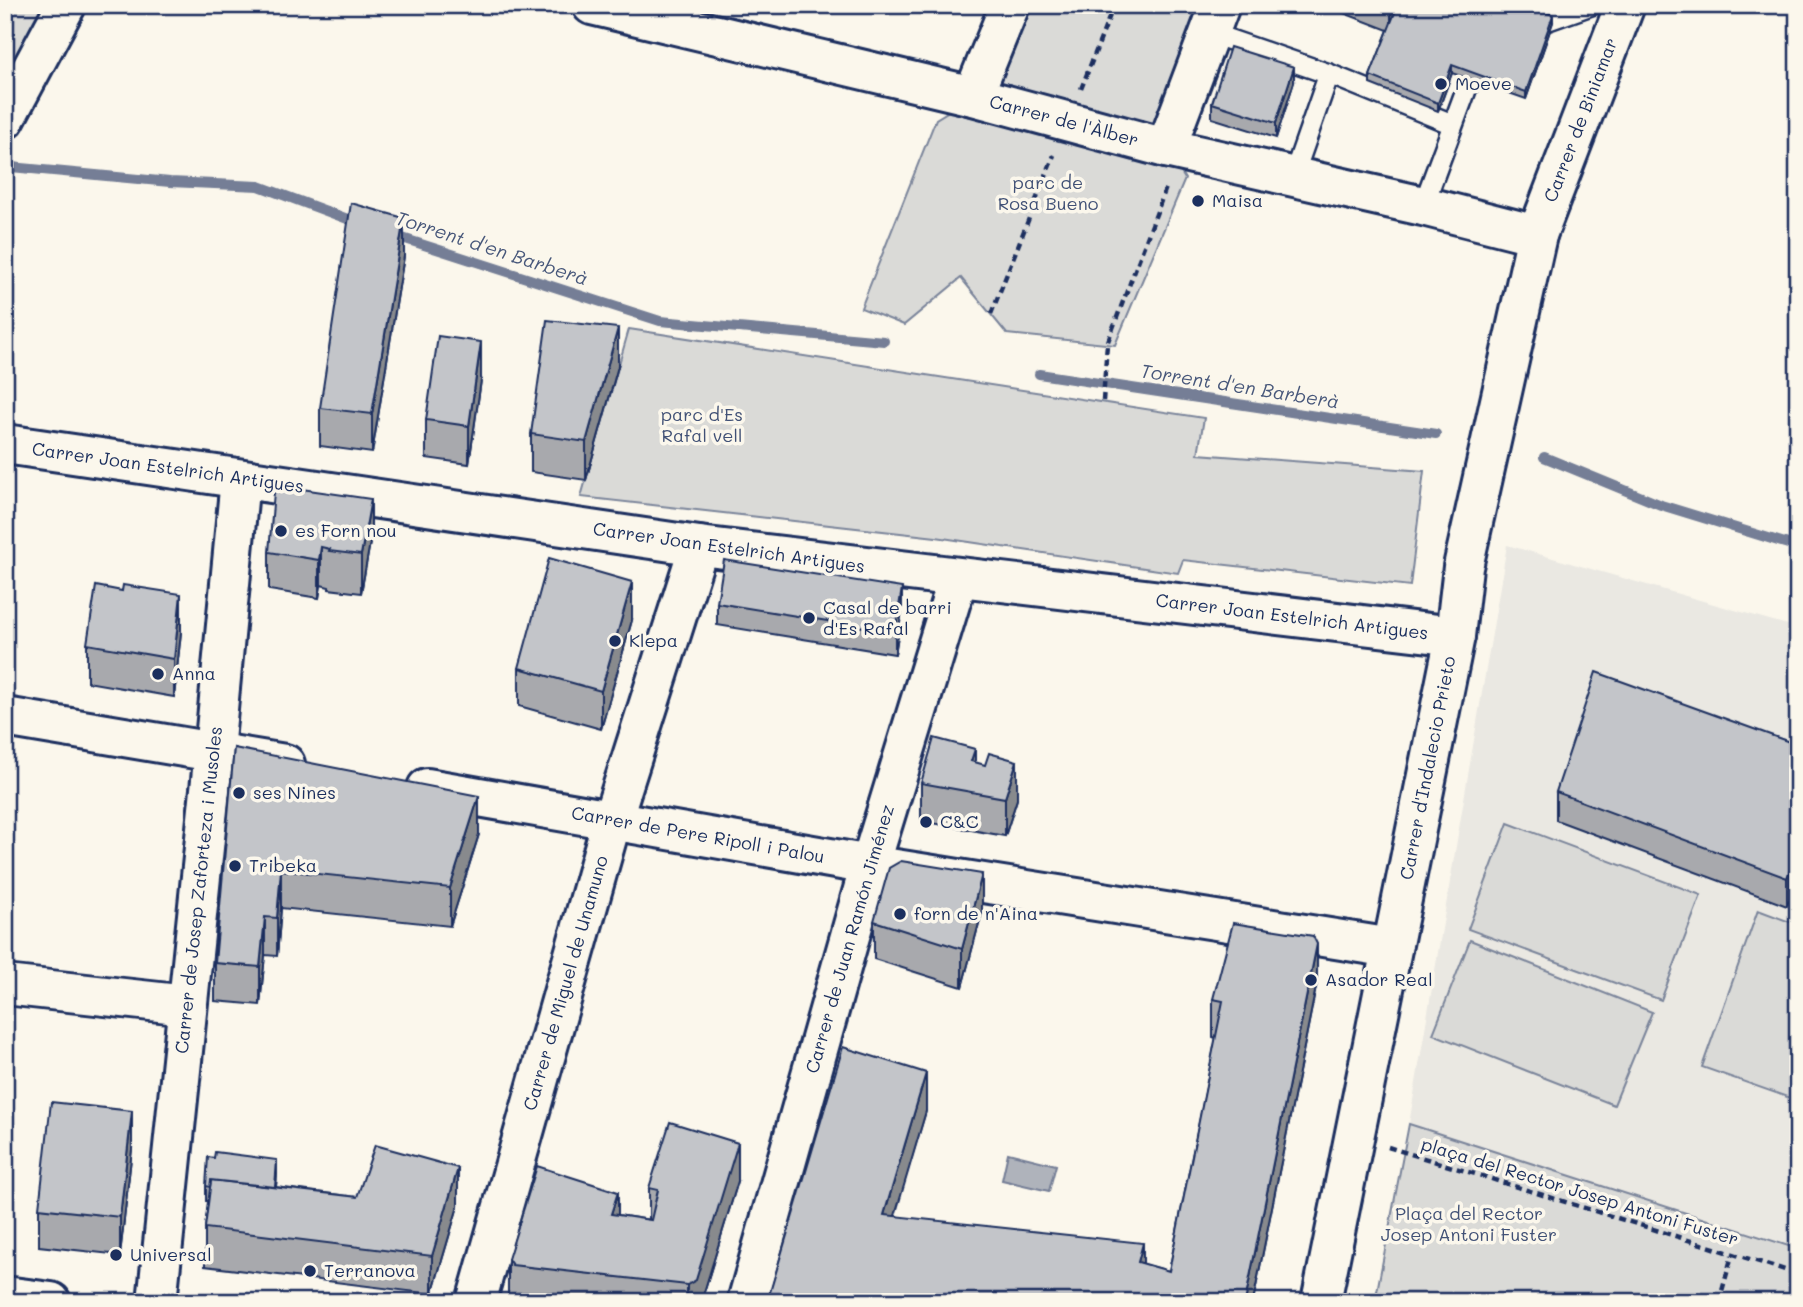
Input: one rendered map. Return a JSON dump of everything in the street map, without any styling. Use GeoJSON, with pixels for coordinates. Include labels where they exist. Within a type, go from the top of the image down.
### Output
{"type":"FeatureCollection","features":[{"type":"Feature","properties":{"kind":"street"},"geometry":{"type":"LineString","coordinates":[[5,119],[66,5]]}},
{"type":"Feature","properties":{"kind":"street","name":"Carrer de l'Àlber"},"geometry":{"type":"LineString","coordinates":[[592,5],[973,96],[1173,150],[1423,206],[1536,235]]}},
{"type":"Feature","properties":{"kind":"street"},"geometry":{"type":"LineString","coordinates":[[973,96],[1010,5]]}},
{"type":"Feature","properties":{"kind":"street","name":"Carrer de Biniamar"},"geometry":{"type":"LineString","coordinates":[[1536,235],[1625,5]]}},
{"type":"Feature","properties":{"kind":"street"},"geometry":{"type":"LineString","coordinates":[[1173,150],[1215,19]]}},
{"type":"Feature","properties":{"kind":"street","name":"Carrer d'Indalecio Prieto"},"geometry":{"type":"LineString","coordinates":[[1321,1302],[1455,636],[1463,567],[1536,235]]}},
{"type":"Feature","properties":{"kind":"street","name":"Carrer Joan Estelrich Artigues"},"geometry":{"type":"LineString","coordinates":[[5,444],[699,545],[1455,636]]}},
{"type":"Feature","properties":{"kind":"street","name":"Carrer de Josep Zaforteza i Musoles"},"geometry":{"type":"LineString","coordinates":[[157,1302],[240,479]]}},
{"type":"Feature","properties":{"kind":"street","name":"Carrer de Miguel de Unamuno"},"geometry":{"type":"LineString","coordinates":[[475,1302],[612,820],[699,545]]}},
{"type":"Feature","properties":{"kind":"street","name":"Carrer de Juan Ramón Jiménez"},"geometry":{"type":"LineString","coordinates":[[747,1302],[870,865],[958,578]]}},
{"type":"Feature","properties":{"kind":"street"},"geometry":{"type":"LineString","coordinates":[[5,717],[324,770]]}},
{"type":"Feature","properties":{"kind":"street","name":"Carrer de Pere Ripoll i Palou"},"geometry":{"type":"LineString","coordinates":[[393,782],[870,865],[1392,948]]}},
{"type":"Feature","properties":{"kind":"street"},"geometry":{"type":"LineString","coordinates":[[5,985],[187,1006]]}},
{"type":"Feature","properties":{"kind":"street"},"geometry":{"type":"LineString","coordinates":[[5,1296],[51,1302]]}},
{"type":"Feature","properties":{"kind":"lane"},"geometry":{"type":"LineString","coordinates":[[1423,206],[1483,43],[1591,5]]}},
{"type":"Feature","properties":{"kind":"lane"},"geometry":{"type":"LineString","coordinates":[[1215,19],[1329,74],[1452,124]]}},
{"type":"Feature","properties":{"kind":"lane"},"geometry":{"type":"LineString","coordinates":[[1293,177],[1329,74]]}},
{"type":"Feature","properties":{"kind":"path"},"geometry":{"type":"LineString","coordinates":[[990,314],[1114,5]]}},
{"type":"Feature","properties":{"kind":"path"},"geometry":{"type":"LineString","coordinates":[[1103,401],[1107,344],[1173,150]]}},
{"type":"Feature","properties":{"kind":"path","name":"plaça del Rector Josep Antoni Fuster"},"geometry":{"type":"LineString","coordinates":[[1354,1137],[1798,1274]]}},
{"type":"Feature","properties":{"kind":"path"},"geometry":{"type":"LineString","coordinates":[[1719,1302],[1732,1255]]}},
{"type":"Feature","properties":{"kind":"shaded area"},"geometry":{"type":"Polygon","coordinates":[[[1507,545],[1798,628],[1798,1249],[1409,1124],[1507,545]]]}},
{"type":"Feature","properties":{"kind":"shaded area"},"geometry":{"type":"Polygon","coordinates":[[[1008,1153],[1056,1165],[1049,1191],[1002,1180],[1008,1153]]]}},
{"type":"Feature","properties":{"kind":"green space"},"geometry":{"type":"Polygon","coordinates":[[[5,5],[66,6],[5,119],[5,5]]]}},
{"type":"Feature","properties":{"kind":"green space","name":"parc de Rosa Bueno"},"geometry":{"type":"Polygon","coordinates":[[[1010,5],[1221,5],[1166,148],[1185,179],[1115,345],[1007,334],[961,278],[904,325],[861,308],[936,119],[973,96],[1010,5]]]}},
{"type":"Feature","properties":{"kind":"green space","name":"parc d'Es Rafal vell"},"geometry":{"type":"Polygon","coordinates":[[[629,329],[1204,418],[1198,454],[1424,471],[1410,586],[1183,560],[1178,573],[936,537],[581,497],[629,329]]]}},
{"type":"Feature","properties":{"kind":"green space"},"geometry":{"type":"Polygon","coordinates":[[[1508,823],[1701,895],[1661,1000],[1468,929],[1508,823]]]}},
{"type":"Feature","properties":{"kind":"green space"},"geometry":{"type":"Polygon","coordinates":[[[1758,910],[1798,925],[1798,1077],[1790,1098],[1702,1067],[1758,910]]]}},
{"type":"Feature","properties":{"kind":"green space"},"geometry":{"type":"Polygon","coordinates":[[[1470,940],[1652,1012],[1614,1105],[1433,1034],[1470,940]]]}},
{"type":"Feature","properties":{"kind":"green space","name":"Plaça del Rector Josep Antoni Fuster"},"geometry":{"type":"Polygon","coordinates":[[[1409,1124],[1798,1249],[1798,1302],[1375,1302],[1409,1124]]]}},
{"type":"Feature","properties":{"kind":"building"},"geometry":{"type":"Polygon","coordinates":[[[1380,5],[1393,5],[1391,10],[1380,5]]]}},
{"type":"Feature","properties":{"kind":"building"},"geometry":{"type":"Polygon","coordinates":[[[1398,5],[1527,5],[1553,15],[1526,92],[1452,65],[1438,103],[1370,76],[1398,5]]]}},
{"type":"Feature","properties":{"kind":"building"},"geometry":{"type":"Polygon","coordinates":[[[1230,47],[1294,67],[1276,123],[1212,103],[1230,47]]]}},
{"type":"Feature","properties":{"kind":"building"},"geometry":{"type":"Polygon","coordinates":[[[351,203],[404,218],[372,414],[320,408],[351,203]]]}},
{"type":"Feature","properties":{"kind":"building"},"geometry":{"type":"Polygon","coordinates":[[[547,320],[618,328],[586,442],[531,434],[547,320]]]}},
{"type":"Feature","properties":{"kind":"building"},"geometry":{"type":"Polygon","coordinates":[[[438,336],[481,342],[469,426],[426,420],[438,336]]]}},
{"type":"Feature","properties":{"kind":"building"},"geometry":{"type":"Polygon","coordinates":[[[281,486],[371,499],[361,555],[329,551],[330,549],[321,547],[319,560],[269,552],[274,492],[281,486]]]}},
{"type":"Feature","properties":{"kind":"building"},"geometry":{"type":"Polygon","coordinates":[[[549,558],[632,582],[601,691],[519,668],[549,558]]]}},
{"type":"Feature","properties":{"kind":"building"},"geometry":{"type":"Polygon","coordinates":[[[724,560],[902,588],[895,632],[717,603],[724,560]]]}},
{"type":"Feature","properties":{"kind":"building"},"geometry":{"type":"Polygon","coordinates":[[[123,585],[181,594],[174,659],[87,644],[96,586],[122,591],[123,585]]]}},
{"type":"Feature","properties":{"kind":"building"},"geometry":{"type":"Polygon","coordinates":[[[1596,672],[1798,745],[1798,851],[1787,878],[1556,792],[1596,672]]]}},
{"type":"Feature","properties":{"kind":"building"},"geometry":{"type":"Polygon","coordinates":[[[934,738],[975,749],[971,761],[985,765],[989,753],[1017,761],[1005,798],[921,783],[934,738]]]}},
{"type":"Feature","properties":{"kind":"building"},"geometry":{"type":"Polygon","coordinates":[[[234,748],[479,796],[450,888],[281,870],[277,918],[265,917],[260,967],[215,963],[234,748]]]}},
{"type":"Feature","properties":{"kind":"building"},"geometry":{"type":"Polygon","coordinates":[[[901,861],[982,874],[962,949],[874,921],[889,868],[901,861]]]}},
{"type":"Feature","properties":{"kind":"building"},"geometry":{"type":"Polygon","coordinates":[[[1233,923],[1313,936],[1317,944],[1245,1302],[938,1302],[864,1294],[861,1302],[789,1302],[768,1299],[843,1047],[926,1073],[884,1215],[1143,1243],[1138,1262],[1169,1271],[1223,1001],[1213,999],[1233,923]]]}},
{"type":"Feature","properties":{"kind":"building"},"geometry":{"type":"Polygon","coordinates":[[[51,1102],[132,1111],[120,1217],[39,1208],[51,1102]]]}},
{"type":"Feature","properties":{"kind":"building"},"geometry":{"type":"Polygon","coordinates":[[[670,1122],[738,1143],[696,1280],[687,1285],[512,1265],[508,1259],[537,1166],[618,1192],[611,1214],[651,1220],[658,1190],[649,1188],[670,1122]]]}},
{"type":"Feature","properties":{"kind":"building"},"geometry":{"type":"Polygon","coordinates":[[[375,1145],[458,1168],[432,1256],[205,1228],[211,1180],[357,1197],[375,1145]]]}},
{"type":"Feature","properties":{"kind":"building"},"geometry":{"type":"Polygon","coordinates":[[[215,1152],[277,1160],[275,1187],[211,1180],[210,1187],[206,1186],[208,1157],[214,1158],[215,1152]]]}},
{"type":"Feature","properties":{"kind":"waterway","name":"Torrent d'en Barberà"},"geometry":{"type":"LineString","coordinates":[[11,167],[170,182],[259,186],[361,224]]}},
{"type":"Feature","properties":{"kind":"waterway","name":"Torrent d'en Barberà"},"geometry":{"type":"LineString","coordinates":[[393,235],[660,321],[884,341]]}},
{"type":"Feature","properties":{"kind":"waterway","name":"Torrent d'en Barberà"},"geometry":{"type":"LineString","coordinates":[[1039,374],[1436,434]]}},
{"type":"Feature","properties":{"kind":"waterway","name":"Torrent d'en Barberà"},"geometry":{"type":"LineString","coordinates":[[1544,457],[1661,505],[1798,547]]}},
{"type":"Feature","properties":{"kind":"place","name":"Moeve"},"geometry":{"type":"Point","coordinates":[1441,84]}},
{"type":"Feature","properties":{"kind":"place","name":"Maisa"},"geometry":{"type":"Point","coordinates":[1198,201]}},
{"type":"Feature","properties":{"kind":"place","name":"es Forn nou"},"geometry":{"type":"Point","coordinates":[281,531]}},
{"type":"Feature","properties":{"kind":"place","name":"Casal de barri d'Es Rafal"},"geometry":{"type":"Point","coordinates":[809,618]}},
{"type":"Feature","properties":{"kind":"place","name":"Klepa"},"geometry":{"type":"Point","coordinates":[615,641]}},
{"type":"Feature","properties":{"kind":"place","name":"Anna"},"geometry":{"type":"Point","coordinates":[158,674]}},
{"type":"Feature","properties":{"kind":"place","name":"ses Nines"},"geometry":{"type":"Point","coordinates":[239,793]}},
{"type":"Feature","properties":{"kind":"place","name":"C&C"},"geometry":{"type":"Point","coordinates":[926,822]}},
{"type":"Feature","properties":{"kind":"place","name":"Tribeka"},"geometry":{"type":"Point","coordinates":[235,866]}},
{"type":"Feature","properties":{"kind":"place","name":"forn de n'Aina"},"geometry":{"type":"Point","coordinates":[900,914]}},
{"type":"Feature","properties":{"kind":"place","name":"Asador Real"},"geometry":{"type":"Point","coordinates":[1311,980]}},
{"type":"Feature","properties":{"kind":"place","name":"Universal"},"geometry":{"type":"Point","coordinates":[116,1255]}},
{"type":"Feature","properties":{"kind":"place","name":"Terranova"},"geometry":{"type":"Point","coordinates":[310,1271]}}]}
